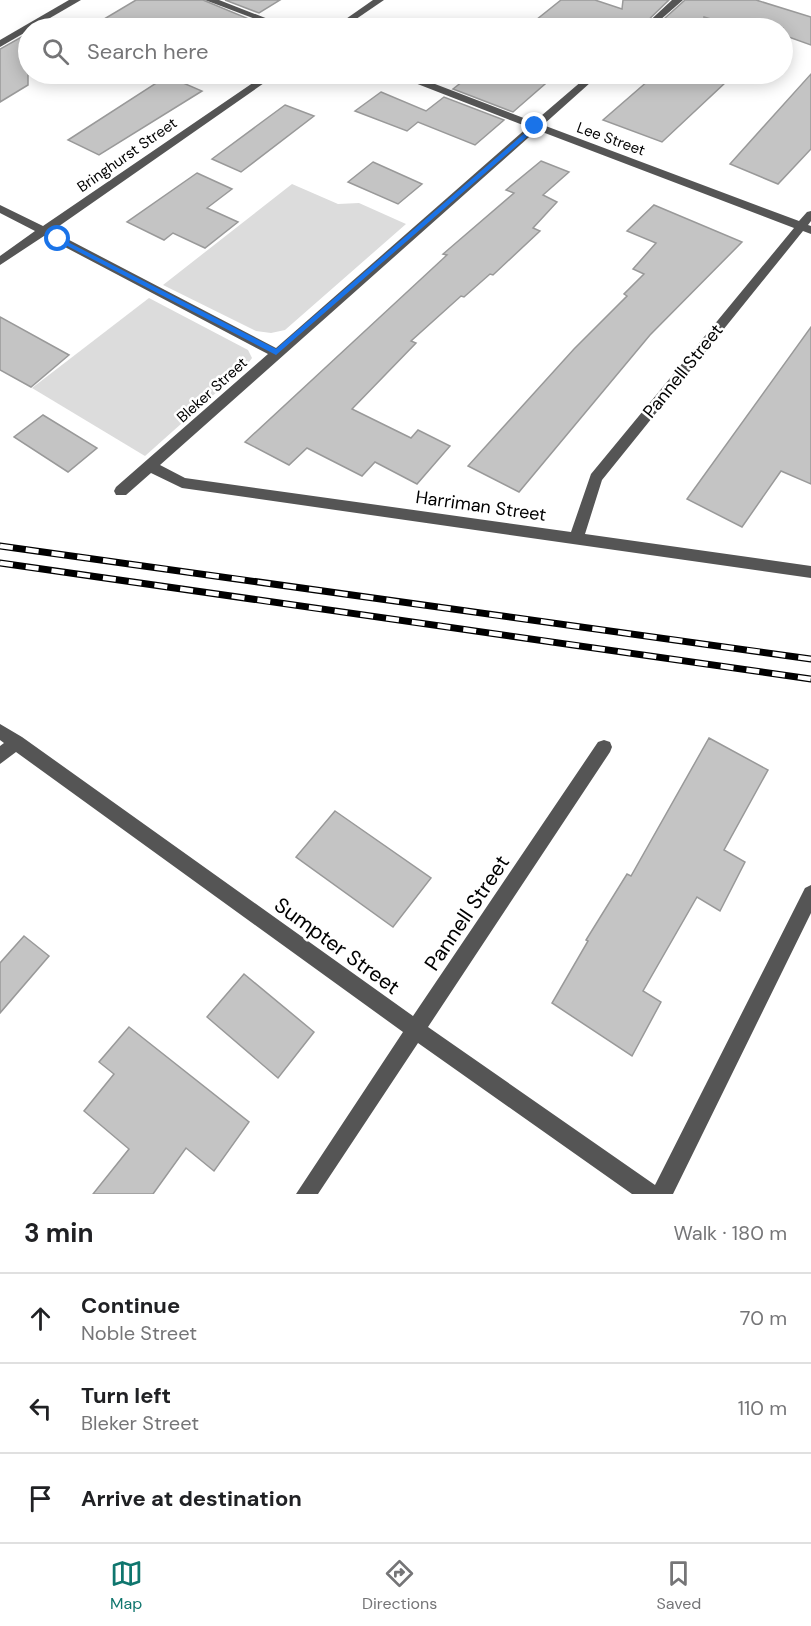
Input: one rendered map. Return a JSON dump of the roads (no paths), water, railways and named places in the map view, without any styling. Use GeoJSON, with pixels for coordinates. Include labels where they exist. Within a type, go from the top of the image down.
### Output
{"type":"FeatureCollection","features":[{"type":"Feature","properties":{"kind":"street"},"geometry":{"type":"LineString","coordinates":[[45,18],[76,0]]}},
{"type":"Feature","properties":{"kind":"street"},"geometry":{"type":"LineString","coordinates":[[210,0],[259,18]]}},
{"type":"Feature","properties":{"kind":"street"},"geometry":{"type":"LineString","coordinates":[[352,18],[379,0]]}},
{"type":"Feature","properties":{"kind":"street"},"geometry":{"type":"LineString","coordinates":[[657,18],[678,0]]}},
{"type":"Feature","properties":{"kind":"street"},"geometry":{"type":"LineString","coordinates":[[0,44],[18,34]]}},
{"type":"Feature","properties":{"kind":"street","name":"Bringhurst Street"},"geometry":{"type":"LineString","coordinates":[[0,261],[257,84]]}},
{"type":"Feature","properties":{"kind":"street","name":"Lee Street"},"geometry":{"type":"LineString","coordinates":[[427,84],[806,228]]}},
{"type":"Feature","properties":{"kind":"street","name":"Bleker Street"},"geometry":{"type":"LineString","coordinates":[[121,491],[583,84]]}},
{"type":"Feature","properties":{"kind":"street"},"geometry":{"type":"LineString","coordinates":[[0,208],[276,353]]}},
{"type":"Feature","properties":{"kind":"street","name":"Pannell Street"},"geometry":{"type":"LineString","coordinates":[[576,539],[596,478],[806,228],[811,214]]}},
{"type":"Feature","properties":{"kind":"street","name":"Harriman Street"},"geometry":{"type":"LineString","coordinates":[[150,466],[182,483],[811,572]]}},
{"type":"Feature","properties":{"kind":"street","name":"Sumpter Street"},"geometry":{"type":"LineString","coordinates":[[0,731],[416,1030],[650,1194]]}},
{"type":"Feature","properties":{"kind":"street"},"geometry":{"type":"LineString","coordinates":[[0,757],[16,742]]}},
{"type":"Feature","properties":{"kind":"street","name":"Pannell Street"},"geometry":{"type":"LineString","coordinates":[[306,1194],[604,747]]}},
{"type":"Feature","properties":{"kind":"street"},"geometry":{"type":"LineString","coordinates":[[662,1194],[811,894]]}},
{"type":"Feature","properties":{"kind":"railway"},"geometry":{"type":"LineString","coordinates":[[0,546],[811,659]]}},
{"type":"Feature","properties":{"kind":"railway"},"geometry":{"type":"LineString","coordinates":[[0,563],[811,679]]}}]}
